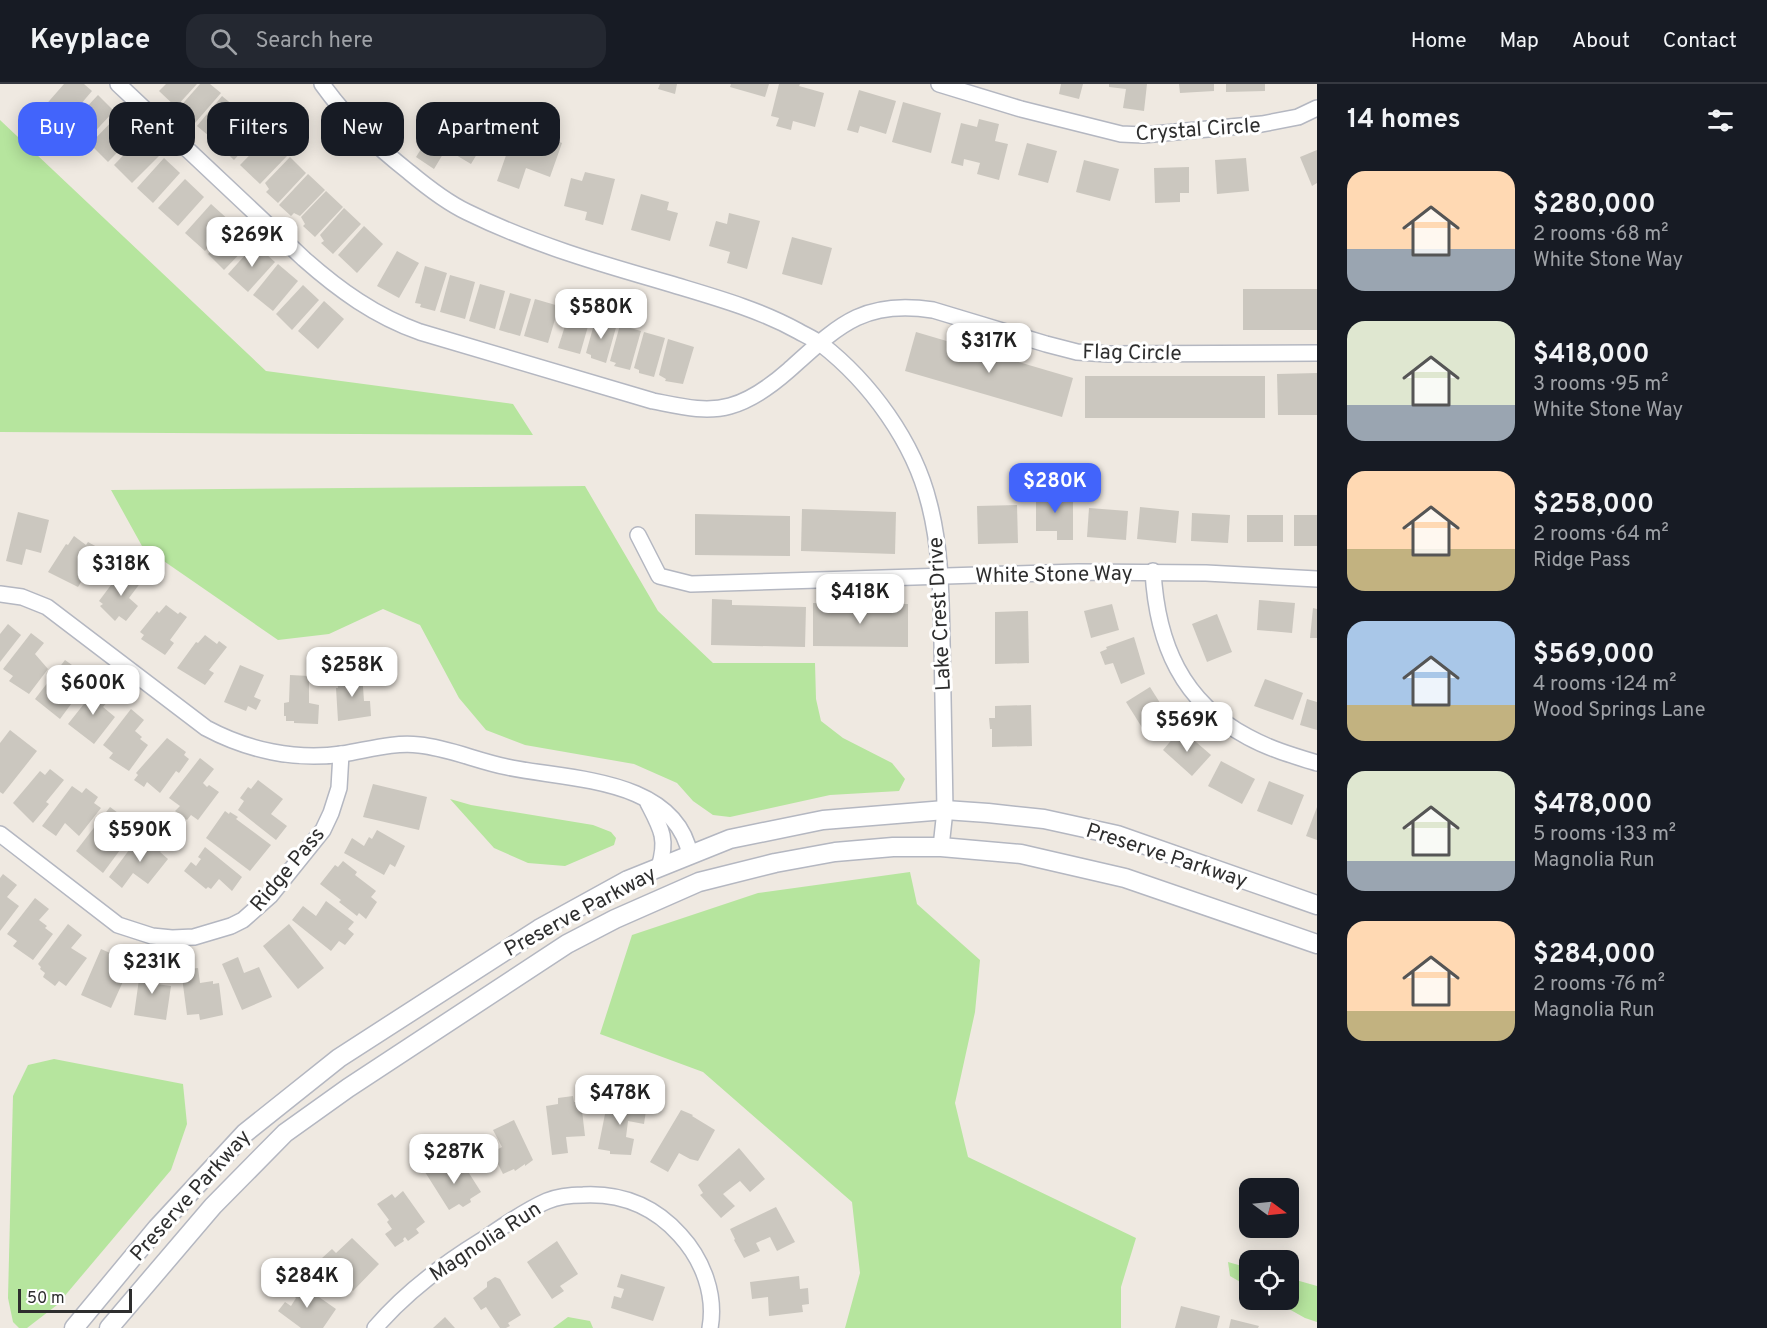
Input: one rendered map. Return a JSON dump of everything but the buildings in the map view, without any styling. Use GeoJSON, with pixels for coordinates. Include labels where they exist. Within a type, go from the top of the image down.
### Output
{"type":"FeatureCollection","features":[{"type":"Feature","properties":{"kind":"street","name":"Flag Circle"},"geometry":{"type":"LineString","coordinates":[[118,84],[334,285],[367,308],[402,325],[653,401],[687,408],[714,409],[731,406],[775,383],[837,328],[854,317],[891,307],[909,306],[933,310],[1077,352],[1108,354],[1317,353]]}},
{"type":"Feature","properties":{"kind":"street","name":"Lake Crest Drive"},"geometry":{"type":"LineString","coordinates":[[322,84],[355,126],[381,150],[427,187],[464,211],[565,253],[741,305],[782,322],[820,343],[845,365],[874,398],[896,426],[916,466],[929,500],[936,531],[940,577],[945,810],[941,847]]}},
{"type":"Feature","properties":{"kind":"street","name":"Crystal Circle"},"geometry":{"type":"LineString","coordinates":[[939,84],[1121,134],[1143,135],[1262,124],[1298,117],[1317,108]]}},
{"type":"Feature","properties":{"kind":"street","name":"White Stone Way"},"geometry":{"type":"LineString","coordinates":[[638,535],[659,576],[691,584],[1153,572],[1268,575],[1317,579]]}},
{"type":"Feature","properties":{"kind":"street"},"geometry":{"type":"LineString","coordinates":[[1153,572],[1154,598],[1166,647],[1193,694],[1230,726],[1250,738],[1317,764]]}},
{"type":"Feature","properties":{"kind":"street"},"geometry":{"type":"LineString","coordinates":[[0,594],[22,597],[47,607],[216,733],[256,748],[316,756],[381,747],[419,745],[516,770],[610,785],[645,797],[670,816],[680,827],[688,842],[690,855]]}},
{"type":"Feature","properties":{"kind":"street","name":"Ridge Pass"},"geometry":{"type":"LineString","coordinates":[[0,834],[118,925],[152,936],[194,937],[243,920],[276,888],[322,830],[331,813],[339,788],[341,754]]}},
{"type":"Feature","properties":{"kind":"street"},"geometry":{"type":"LineString","coordinates":[[645,797],[662,829],[664,850],[659,867]]}},
{"type":"Feature","properties":{"kind":"street","name":"Preserve Parkway"},"geometry":{"type":"LineString","coordinates":[[75,1328],[157,1228],[245,1133],[339,1058],[538,929],[628,880],[730,839],[823,820],[945,810],[1044,819],[1117,836],[1317,905]]}},
{"type":"Feature","properties":{"kind":"street","name":"Preserve Parkway"},"geometry":{"type":"LineString","coordinates":[[109,1328],[213,1206],[285,1133],[348,1088],[567,944],[615,919],[699,882],[776,863],[835,852],[893,847],[941,847],[1021,854],[1125,878],[1317,944]]}},
{"type":"Feature","properties":{"kind":"street","name":"Magnolia Run"},"geometry":{"type":"LineString","coordinates":[[375,1328],[406,1295],[434,1272],[529,1210],[548,1200],[594,1194],[626,1199],[645,1206],[670,1224],[682,1237],[694,1251],[706,1278],[710,1328]]}},
{"type":"Feature","properties":{"kind":"green space"},"geometry":{"type":"Polygon","coordinates":[[[0,120],[18,137],[18,156],[38,156],[266,371],[513,404],[533,435],[0,432],[0,120]]]}},
{"type":"Feature","properties":{"kind":"green space"},"geometry":{"type":"Polygon","coordinates":[[[585,486],[658,611],[713,663],[815,663],[816,699],[821,721],[843,738],[892,763],[905,779],[899,791],[830,795],[730,817],[713,815],[693,801],[677,783],[634,764],[525,745],[486,730],[459,698],[420,625],[383,609],[329,634],[278,640],[142,546],[111,490],[585,486]]]}},
{"type":"Feature","properties":{"kind":"green space"},"geometry":{"type":"Polygon","coordinates":[[[450,799],[471,805],[593,825],[611,832],[616,838],[614,845],[565,866],[528,863],[494,848],[450,799]]]}},
{"type":"Feature","properties":{"kind":"green space"},"geometry":{"type":"Polygon","coordinates":[[[910,872],[917,904],[980,960],[975,1012],[955,1103],[968,1157],[1136,1238],[1121,1287],[1121,1328],[845,1328],[860,1273],[852,1202],[703,1072],[600,1034],[632,935],[758,893],[910,872]]]}},
{"type":"Feature","properties":{"kind":"green space"},"geometry":{"type":"Polygon","coordinates":[[[54,1059],[183,1084],[187,1124],[171,1170],[57,1305],[27,1328],[19,1328],[13,1322],[8,1298],[13,1096],[28,1065],[54,1059]]]}},
{"type":"Feature","properties":{"kind":"green space"},"geometry":{"type":"Polygon","coordinates":[[[1228,1262],[1239,1265],[1239,1281],[1230,1276],[1228,1262]]]}},
{"type":"Feature","properties":{"kind":"green space"},"geometry":{"type":"Polygon","coordinates":[[[1299,1281],[1317,1286],[1317,1322],[1291,1310],[1299,1310],[1299,1281]]]}},
{"type":"Feature","properties":{"kind":"green space"},"geometry":{"type":"Polygon","coordinates":[[[568,1317],[590,1321],[593,1328],[553,1328],[568,1317]]]}}]}
